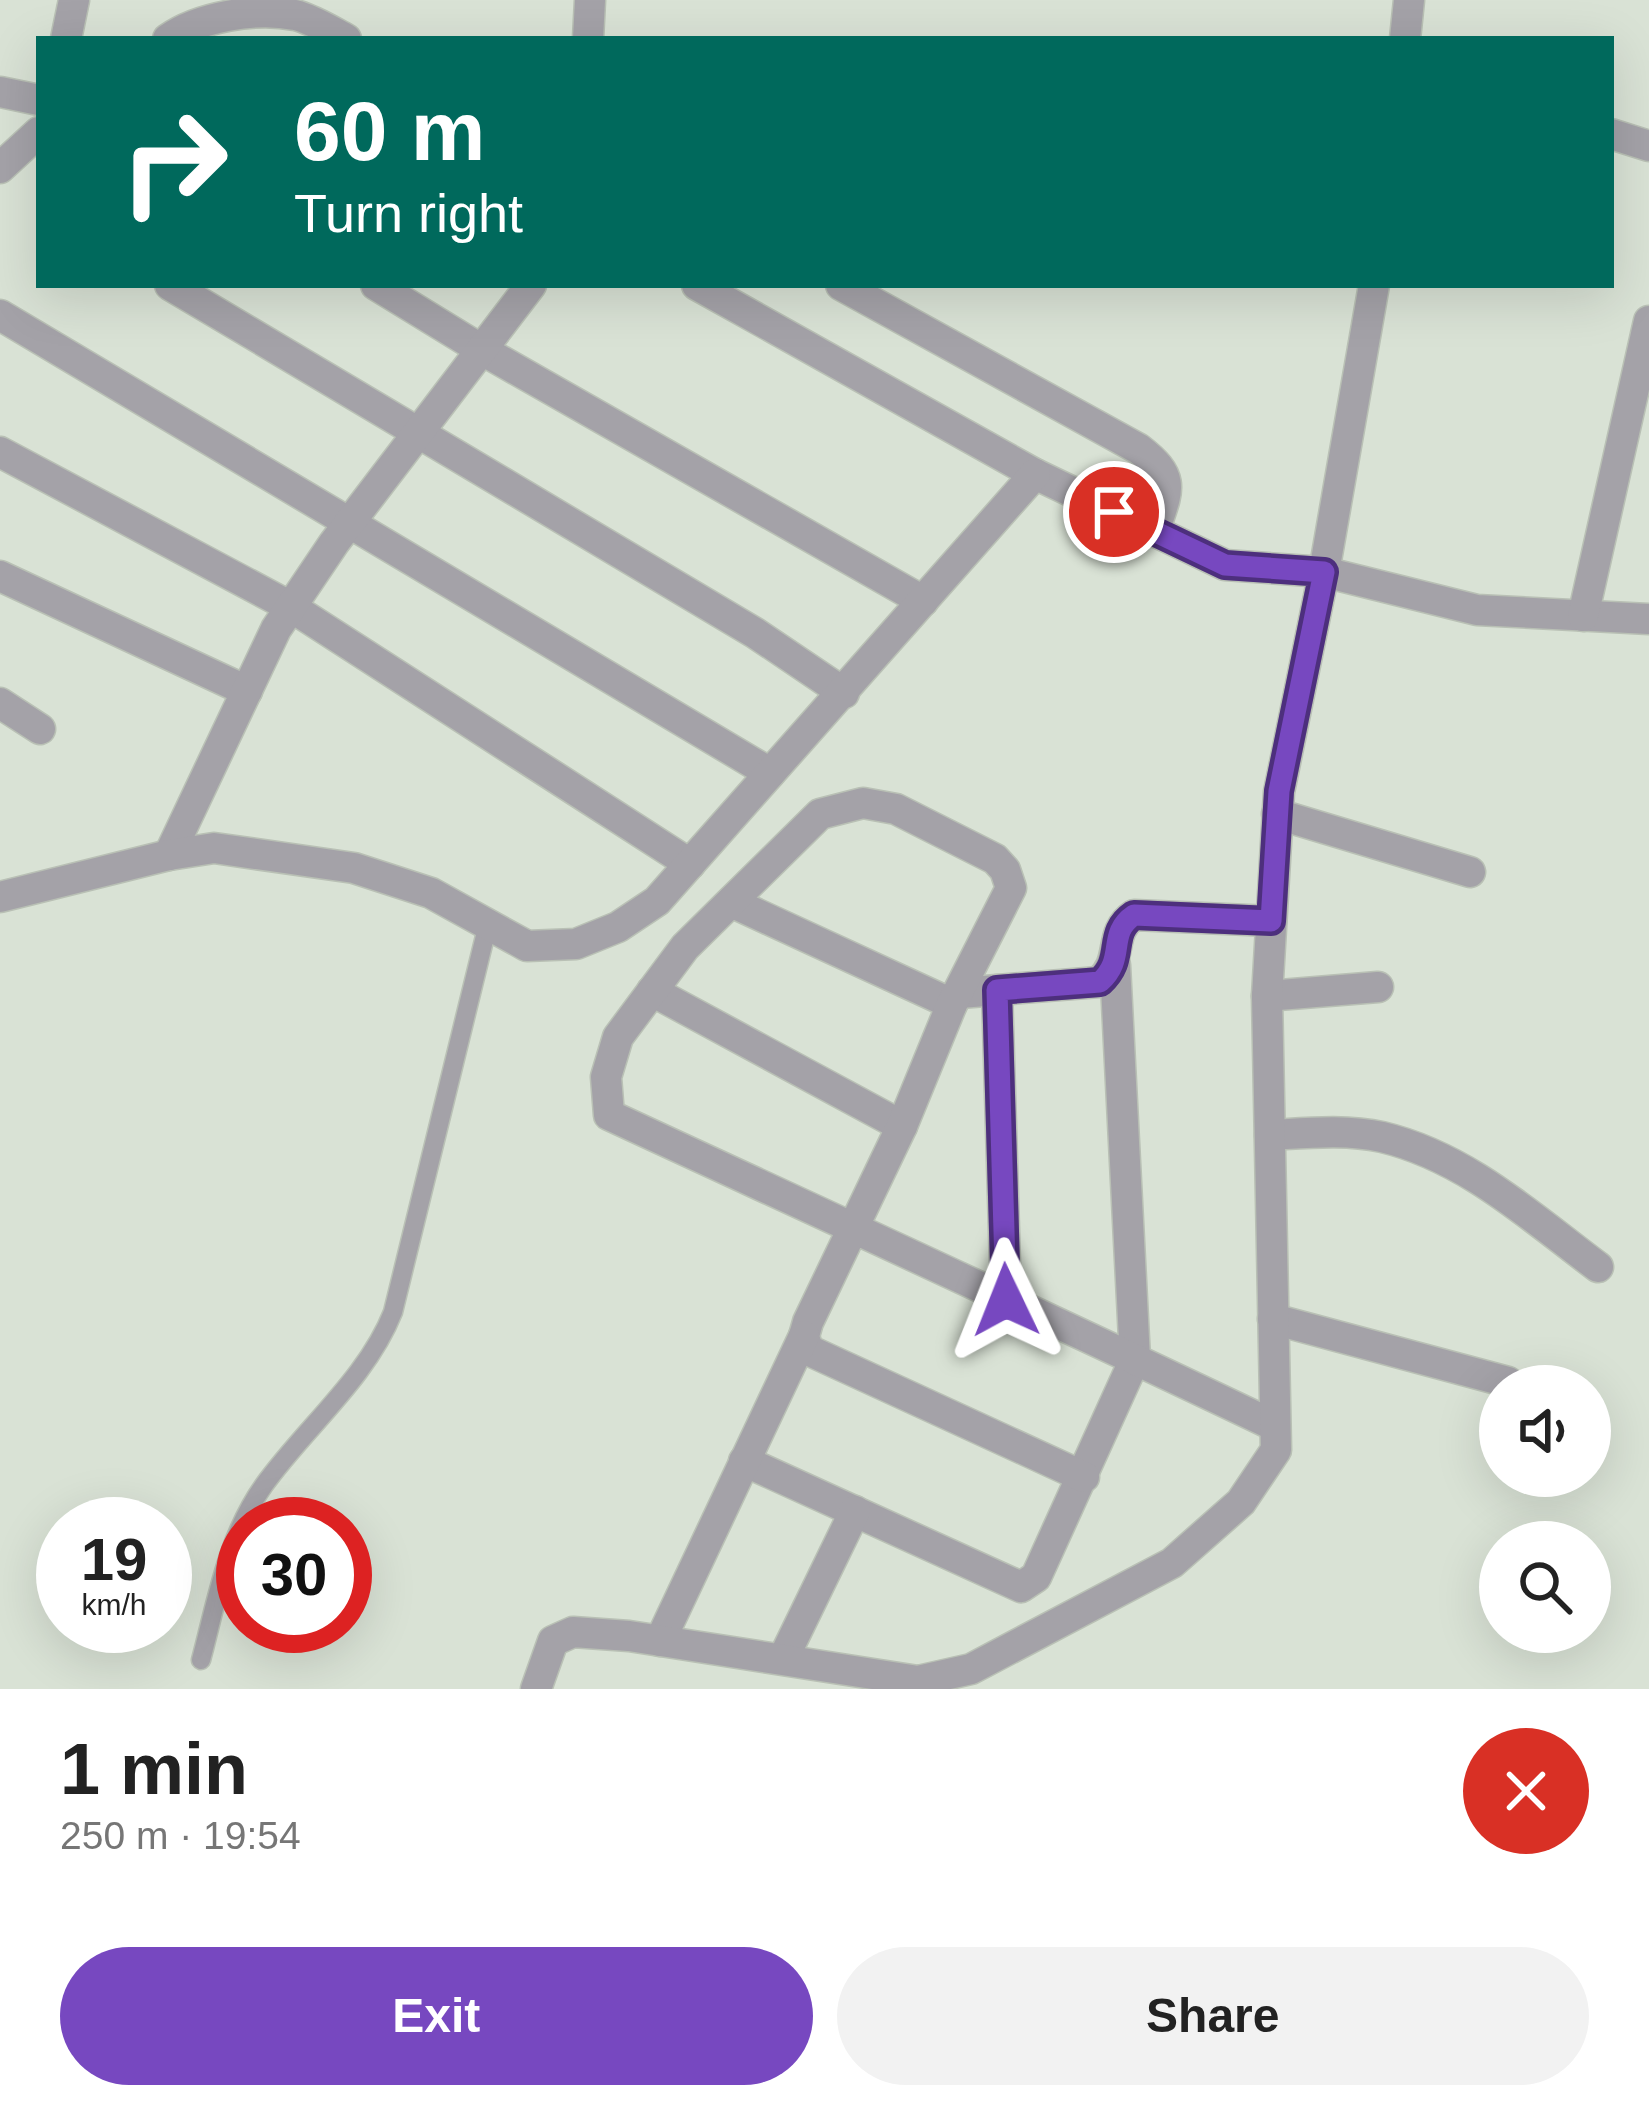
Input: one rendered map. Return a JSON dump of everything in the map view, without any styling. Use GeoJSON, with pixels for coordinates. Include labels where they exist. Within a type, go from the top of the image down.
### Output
{"type":"FeatureCollection","features":[{"type":"Feature","properties":{"kind":"street"},"geometry":{"type":"LineString","coordinates":[[67,36],[74,0]]}},
{"type":"Feature","properties":{"kind":"street"},"geometry":{"type":"LineString","coordinates":[[588,36],[590,0]]}},
{"type":"Feature","properties":{"kind":"street"},"geometry":{"type":"LineString","coordinates":[[1405,36],[1409,0]]}},
{"type":"Feature","properties":{"kind":"street"},"geometry":{"type":"LineString","coordinates":[[172,36],[190,24],[236,15],[295,15],[340,36]]}},
{"type":"Feature","properties":{"kind":"street"},"geometry":{"type":"LineString","coordinates":[[0,92],[36,99]]}},
{"type":"Feature","properties":{"kind":"street"},"geometry":{"type":"LineString","coordinates":[[1614,135],[1649,146]]}},
{"type":"Feature","properties":{"kind":"street"},"geometry":{"type":"LineString","coordinates":[[0,168],[36,136]]}},
{"type":"Feature","properties":{"kind":"street"},"geometry":{"type":"LineString","coordinates":[[175,288],[755,633],[844,693]]}},
{"type":"Feature","properties":{"kind":"street"},"geometry":{"type":"LineString","coordinates":[[381,288],[923,602]]}},
{"type":"Feature","properties":{"kind":"street"},"geometry":{"type":"LineString","coordinates":[[169,855],[276,629],[350,522],[529,288]]}},
{"type":"Feature","properties":{"kind":"street"},"geometry":{"type":"LineString","coordinates":[[702,288],[1034,474],[1225,565],[1324,572],[1477,610],[1649,619]]}},
{"type":"Feature","properties":{"kind":"street"},"geometry":{"type":"LineString","coordinates":[[846,288],[1138,449],[1162,467],[1168,490],[1154,531]]}},
{"type":"Feature","properties":{"kind":"street"},"geometry":{"type":"LineString","coordinates":[[536,1689],[553,1641],[572,1632],[918,1681],[971,1669],[1172,1563],[1241,1502],[1276,1450],[1267,996],[1277,814],[1373,288]]}},
{"type":"Feature","properties":{"kind":"street"},"geometry":{"type":"LineString","coordinates":[[0,315],[770,773]]}},
{"type":"Feature","properties":{"kind":"street"},"geometry":{"type":"LineString","coordinates":[[1582,616],[1643,381],[1649,321]]}},
{"type":"Feature","properties":{"kind":"street"},"geometry":{"type":"LineString","coordinates":[[0,452],[291,607],[690,863]]}},
{"type":"Feature","properties":{"kind":"street"},"geometry":{"type":"LineString","coordinates":[[0,897],[214,848],[354,868],[431,893],[527,946],[576,944],[618,927],[657,901],[1034,474]]}},
{"type":"Feature","properties":{"kind":"street"},"geometry":{"type":"LineString","coordinates":[[0,576],[247,691]]}},
{"type":"Feature","properties":{"kind":"street"},"geometry":{"type":"LineString","coordinates":[[0,703],[40,730]]}},
{"type":"Feature","properties":{"kind":"street"},"geometry":{"type":"LineString","coordinates":[[661,1641],[744,1461],[804,1336],[853,1229],[902,1126],[956,998],[1011,888],[1005,870],[978,848],[896,809],[862,803],[820,814],[685,946],[617,1037],[606,1077],[609,1115],[853,1229],[1006,1300],[1135,1359],[1275,1426]]}},
{"type":"Feature","properties":{"kind":"street"},"geometry":{"type":"LineString","coordinates":[[1277,814],[1470,872]]}},
{"type":"Feature","properties":{"kind":"street"},"geometry":{"type":"LineString","coordinates":[[731,902],[956,998],[1100,982],[1115,965]]}},
{"type":"Feature","properties":{"kind":"street"},"geometry":{"type":"LineString","coordinates":[[744,1461],[1021,1587],[1036,1577],[1135,1359],[1115,965],[1118,935],[1124,921],[1134,915],[1271,921]]}},
{"type":"Feature","properties":{"kind":"street"},"geometry":{"type":"LineString","coordinates":[[1267,996],[1378,987]]}},
{"type":"Feature","properties":{"kind":"street"},"geometry":{"type":"LineString","coordinates":[[997,990],[1006,1300]]}},
{"type":"Feature","properties":{"kind":"street"},"geometry":{"type":"LineString","coordinates":[[652,991],[902,1126]]}},
{"type":"Feature","properties":{"kind":"street"},"geometry":{"type":"LineString","coordinates":[[1270,1136],[1322,1132],[1378,1136],[1424,1150],[1472,1173],[1598,1267]]}},
{"type":"Feature","properties":{"kind":"street"},"geometry":{"type":"LineString","coordinates":[[1273,1319],[1479,1374]]}},
{"type":"Feature","properties":{"kind":"street"},"geometry":{"type":"LineString","coordinates":[[804,1336],[808,1350],[1084,1477]]}},
{"type":"Feature","properties":{"kind":"street"},"geometry":{"type":"LineString","coordinates":[[783,1659],[855,1511]]}},
{"type":"Feature","properties":{"kind":"lane"},"geometry":{"type":"LineString","coordinates":[[201,1660],[239,1526],[272,1475],[385,1331],[488,924]]}},
{"type":"Feature","properties":{"kind":"route"},"geometry":{"type":"LineString","coordinates":[[1006,1300],[997,990],[1100,982],[1115,965],[1124,921],[1134,915],[1271,921],[1279,791],[1324,572],[1225,565],[1114,512]]}}]}
